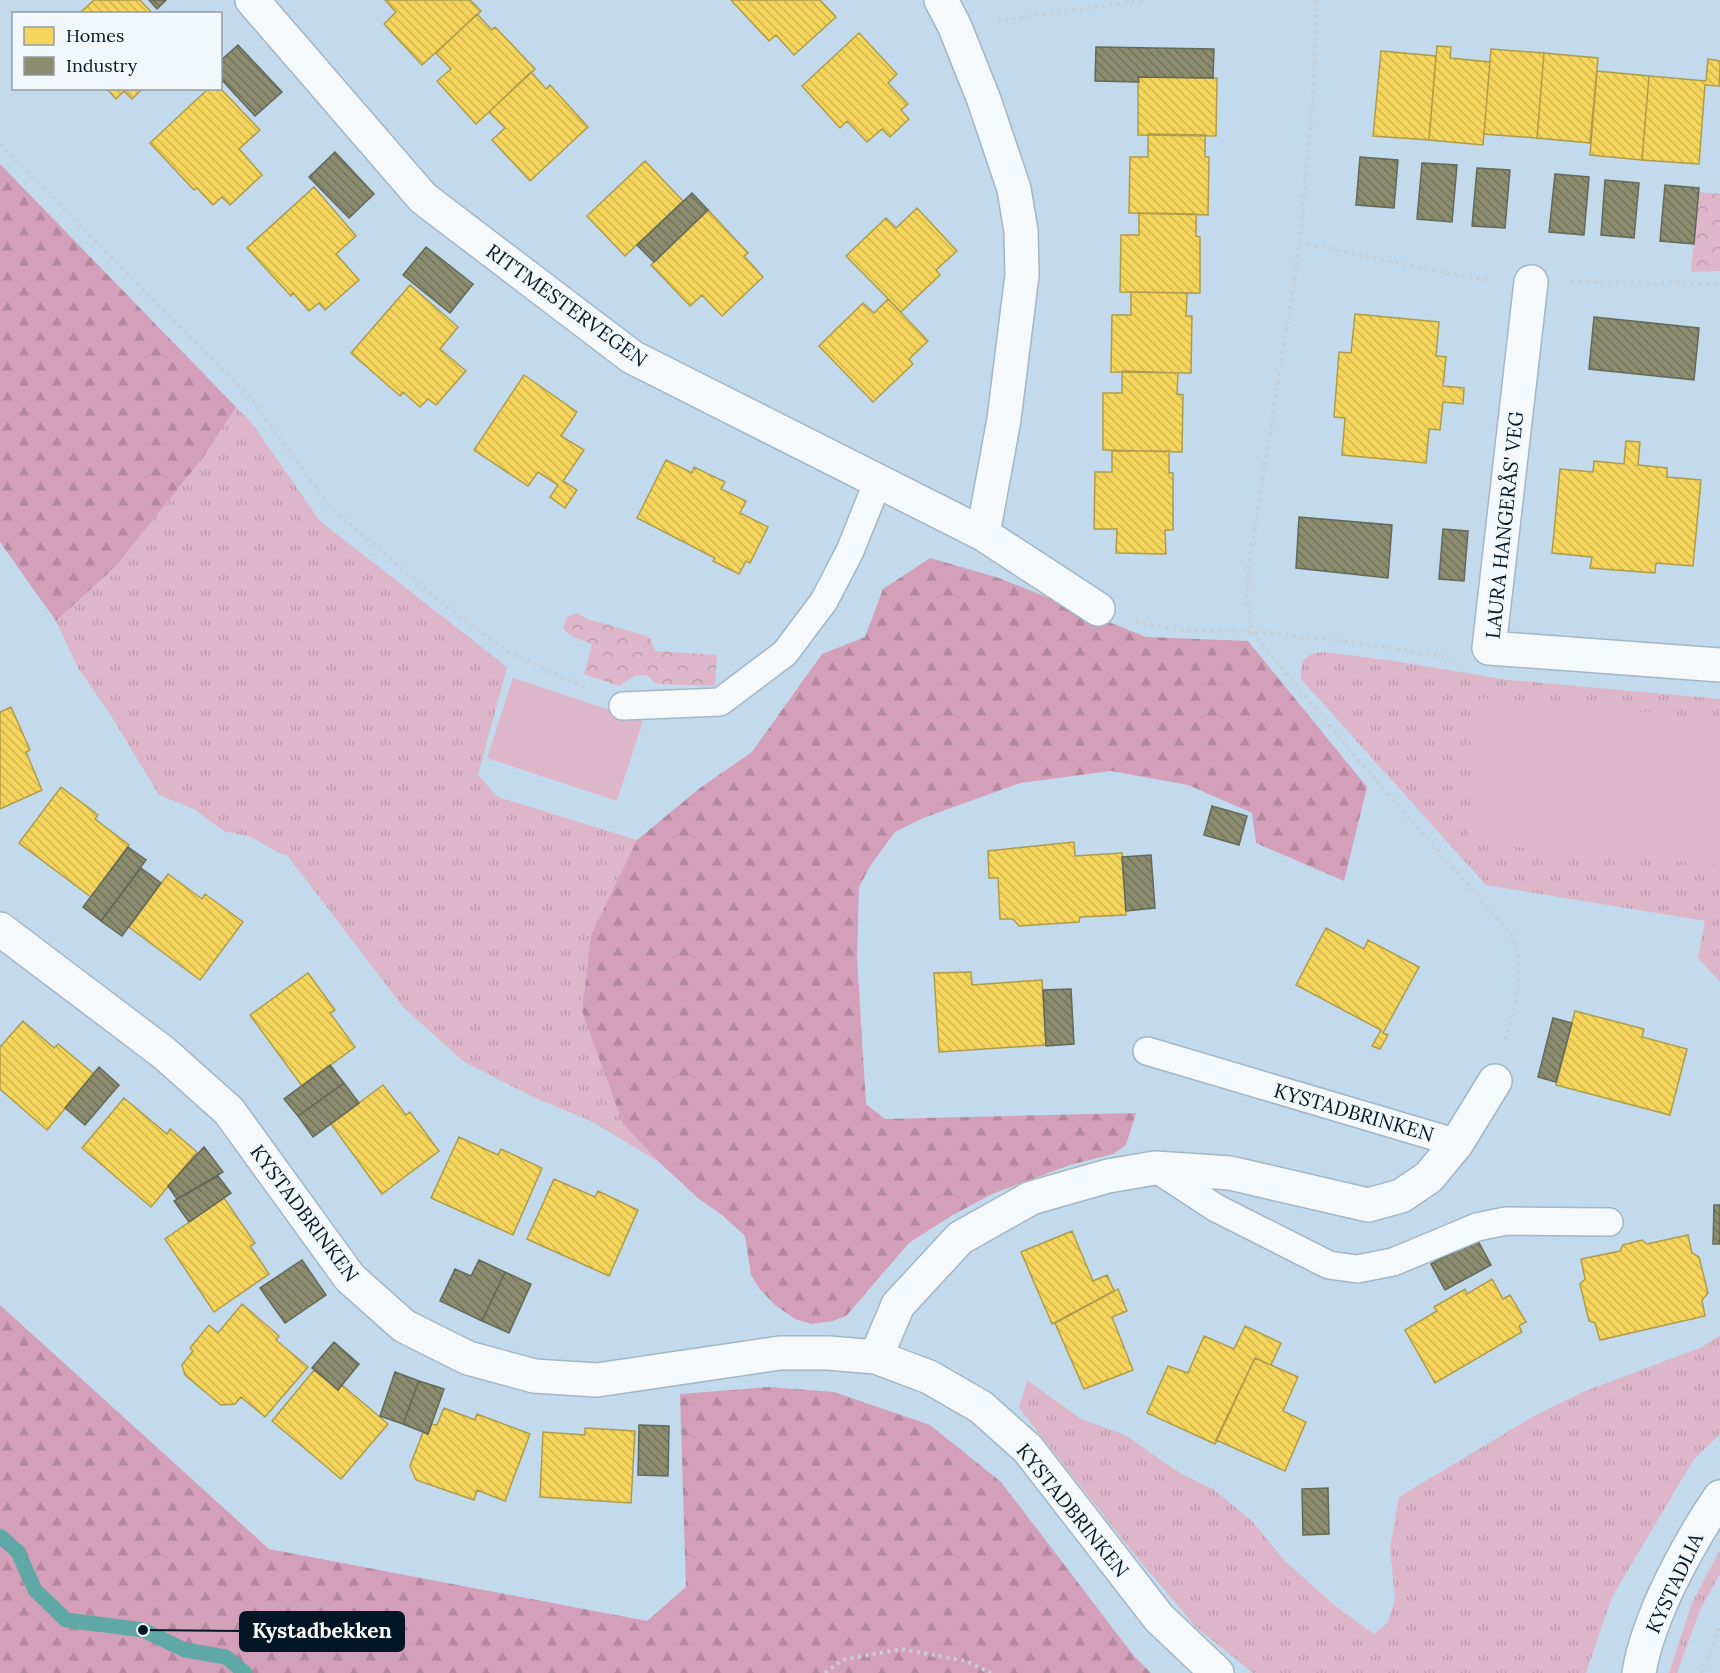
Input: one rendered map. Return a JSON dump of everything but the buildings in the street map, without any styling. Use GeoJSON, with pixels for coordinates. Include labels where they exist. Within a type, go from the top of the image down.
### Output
{"type":"FeatureCollection","features":[{"type":"Feature","properties":{"kind":"street","name":"RITTMESTERVEGEN"},"geometry":{"type":"LineString","coordinates":[[252,0],[423,198],[632,357],[983,534],[1098,609]]}},
{"type":"Feature","properties":{"kind":"street"},"geometry":{"type":"LineString","coordinates":[[948,13],[984,100],[1014,189],[1021,231],[1021,286],[1004,419],[983,534]]}},
{"type":"Feature","properties":{"kind":"street","name":"LAURA HANGERÅS' VEG"},"geometry":{"type":"LineString","coordinates":[[1531,282],[1489,648],[1720,665]]}},
{"type":"Feature","properties":{"kind":"street","name":"KYSTADBRINKEN"},"geometry":{"type":"LineString","coordinates":[[0,928],[164,1053],[229,1111],[350,1278],[404,1326],[468,1358],[534,1376],[597,1380],[780,1353],[828,1353],[876,1357],[929,1377],[981,1407],[1028,1449],[1159,1618],[1217,1673]]}},
{"type":"Feature","properties":{"kind":"street","name":"KYSTADBRINKEN"},"geometry":{"type":"LineString","coordinates":[[876,1357],[898,1305],[960,1238],[1031,1198],[1108,1176],[1155,1168],[1230,1173],[1368,1205],[1401,1196],[1429,1177],[1457,1143],[1494,1081]]}},
{"type":"Feature","properties":{"kind":"street","name":"KYSTADLIA"},"geometry":{"type":"LineString","coordinates":[[1639,1673],[1642,1655],[1665,1596],[1695,1534],[1720,1497]]}},
{"type":"Feature","properties":{"kind":"lane"},"geometry":{"type":"LineString","coordinates":[[623,706],[720,702],[785,653],[824,601],[850,551],[878,482]]}},
{"type":"Feature","properties":{"kind":"lane","name":"KYSTADBRINKEN"},"geometry":{"type":"LineString","coordinates":[[1147,1051],[1457,1143]]}},
{"type":"Feature","properties":{"kind":"lane"},"geometry":{"type":"LineString","coordinates":[[1155,1168],[1216,1208],[1329,1264],[1357,1269],[1393,1262],[1477,1227],[1506,1221],[1610,1222]]}},
{"type":"Feature","properties":{"kind":"path"},"geometry":{"type":"LineString","coordinates":[[948,13],[1144,0]]}},
{"type":"Feature","properties":{"kind":"path"},"geometry":{"type":"LineString","coordinates":[[1316,0],[1314,83],[1300,243],[1249,565],[1247,597],[1252,632],[1364,767],[1502,923],[1513,940],[1519,961],[1517,986],[1494,1081]]}},
{"type":"Feature","properties":{"kind":"path"},"geometry":{"type":"LineString","coordinates":[[0,144],[252,400],[330,507],[450,610],[509,652],[623,706]]}},
{"type":"Feature","properties":{"kind":"path"},"geometry":{"type":"LineString","coordinates":[[1300,243],[1468,277],[1531,282],[1720,284]]}},
{"type":"Feature","properties":{"kind":"path"},"geometry":{"type":"LineString","coordinates":[[1098,609],[1148,625],[1175,629],[1329,638],[1455,658]]}},
{"type":"Feature","properties":{"kind":"path"},"geometry":{"type":"LineString","coordinates":[[1701,1673],[1720,1625]]}},
{"type":"Feature","properties":{"kind":"path"},"geometry":{"type":"LineString","coordinates":[[825,1673],[842,1660],[901,1649],[966,1661],[991,1673]]}},
{"type":"Feature","properties":{"kind":"green space"},"geometry":{"type":"Polygon","coordinates":[[[0,164],[236,407],[202,459],[115,567],[56,621],[0,542],[0,164]]]}},
{"type":"Feature","properties":{"kind":"green space"},"geometry":{"type":"Polygon","coordinates":[[[1698,192],[1720,194],[1720,271],[1691,272],[1698,192]]]}},
{"type":"Feature","properties":{"kind":"green space"},"geometry":{"type":"Polygon","coordinates":[[[236,407],[251,422],[320,521],[507,667],[478,775],[498,797],[637,840],[591,935],[582,1010],[623,1124],[660,1163],[591,1121],[533,1097],[463,1061],[403,1007],[287,855],[251,837],[224,831],[194,809],[159,795],[110,714],[78,668],[56,621],[115,567],[202,459],[236,407]]]}},
{"type":"Feature","properties":{"kind":"green space"},"geometry":{"type":"Polygon","coordinates":[[[930,558],[999,578],[1146,637],[1248,641],[1367,787],[1344,881],[1256,843],[1252,813],[1188,785],[1111,771],[1020,783],[923,818],[895,832],[870,866],[859,887],[857,957],[866,1104],[885,1119],[1136,1113],[1126,1145],[1113,1154],[1070,1165],[992,1194],[951,1216],[909,1243],[846,1316],[833,1321],[812,1324],[795,1319],[775,1305],[759,1288],[751,1275],[745,1236],[722,1215],[699,1199],[623,1124],[582,1011],[591,935],[637,840],[700,788],[752,752],[822,654],[865,637],[883,589],[930,558]]]}},
{"type":"Feature","properties":{"kind":"green space"},"geometry":{"type":"Polygon","coordinates":[[[577,613],[588,619],[650,637],[655,651],[717,655],[715,686],[657,684],[646,675],[636,675],[619,686],[584,674],[592,644],[571,636],[563,628],[567,617],[577,613]]]}},
{"type":"Feature","properties":{"kind":"green space"},"geometry":{"type":"Polygon","coordinates":[[[1325,652],[1509,680],[1720,699],[1720,982],[1698,958],[1705,921],[1486,885],[1301,679],[1305,659],[1313,654],[1325,652]]]}},
{"type":"Feature","properties":{"kind":"green space"},"geometry":{"type":"Polygon","coordinates":[[[513,678],[643,721],[617,801],[487,758],[513,678]]]}},
{"type":"Feature","properties":{"kind":"green space"},"geometry":{"type":"Polygon","coordinates":[[[1480,698],[1720,719],[1720,865],[1468,843],[1480,698]]]}},
{"type":"Feature","properties":{"kind":"green space"},"geometry":{"type":"Polygon","coordinates":[[[0,1305],[269,1549],[647,1621],[686,1587],[680,1394],[769,1387],[834,1392],[930,1425],[1001,1482],[1134,1656],[1151,1673],[0,1673],[0,1305]]]}},
{"type":"Feature","properties":{"kind":"green space"},"geometry":{"type":"Polygon","coordinates":[[[1720,1335],[1720,1434],[1694,1459],[1612,1597],[1586,1673],[1253,1673],[1196,1627],[1135,1555],[1019,1408],[1027,1380],[1081,1419],[1125,1435],[1183,1475],[1213,1489],[1252,1521],[1285,1561],[1334,1605],[1374,1634],[1388,1622],[1395,1599],[1390,1548],[1399,1497],[1534,1416],[1583,1392],[1702,1347],[1720,1335]]]}},
{"type":"Feature","properties":{"kind":"green space"},"geometry":{"type":"Polygon","coordinates":[[[1720,1550],[1720,1574],[1700,1610],[1677,1673],[1669,1673],[1692,1603],[1720,1550]]]}},
{"type":"Feature","properties":{"kind":"waterway"},"geometry":{"type":"LineString","coordinates":[[0,1536],[18,1552],[35,1590],[66,1620],[143,1630],[185,1650],[226,1657],[245,1673]]}},
{"type":"Feature","properties":{"kind":"place","name":"Kystadbekken"},"geometry":{"type":"Point","coordinates":[143,1630]}}]}
